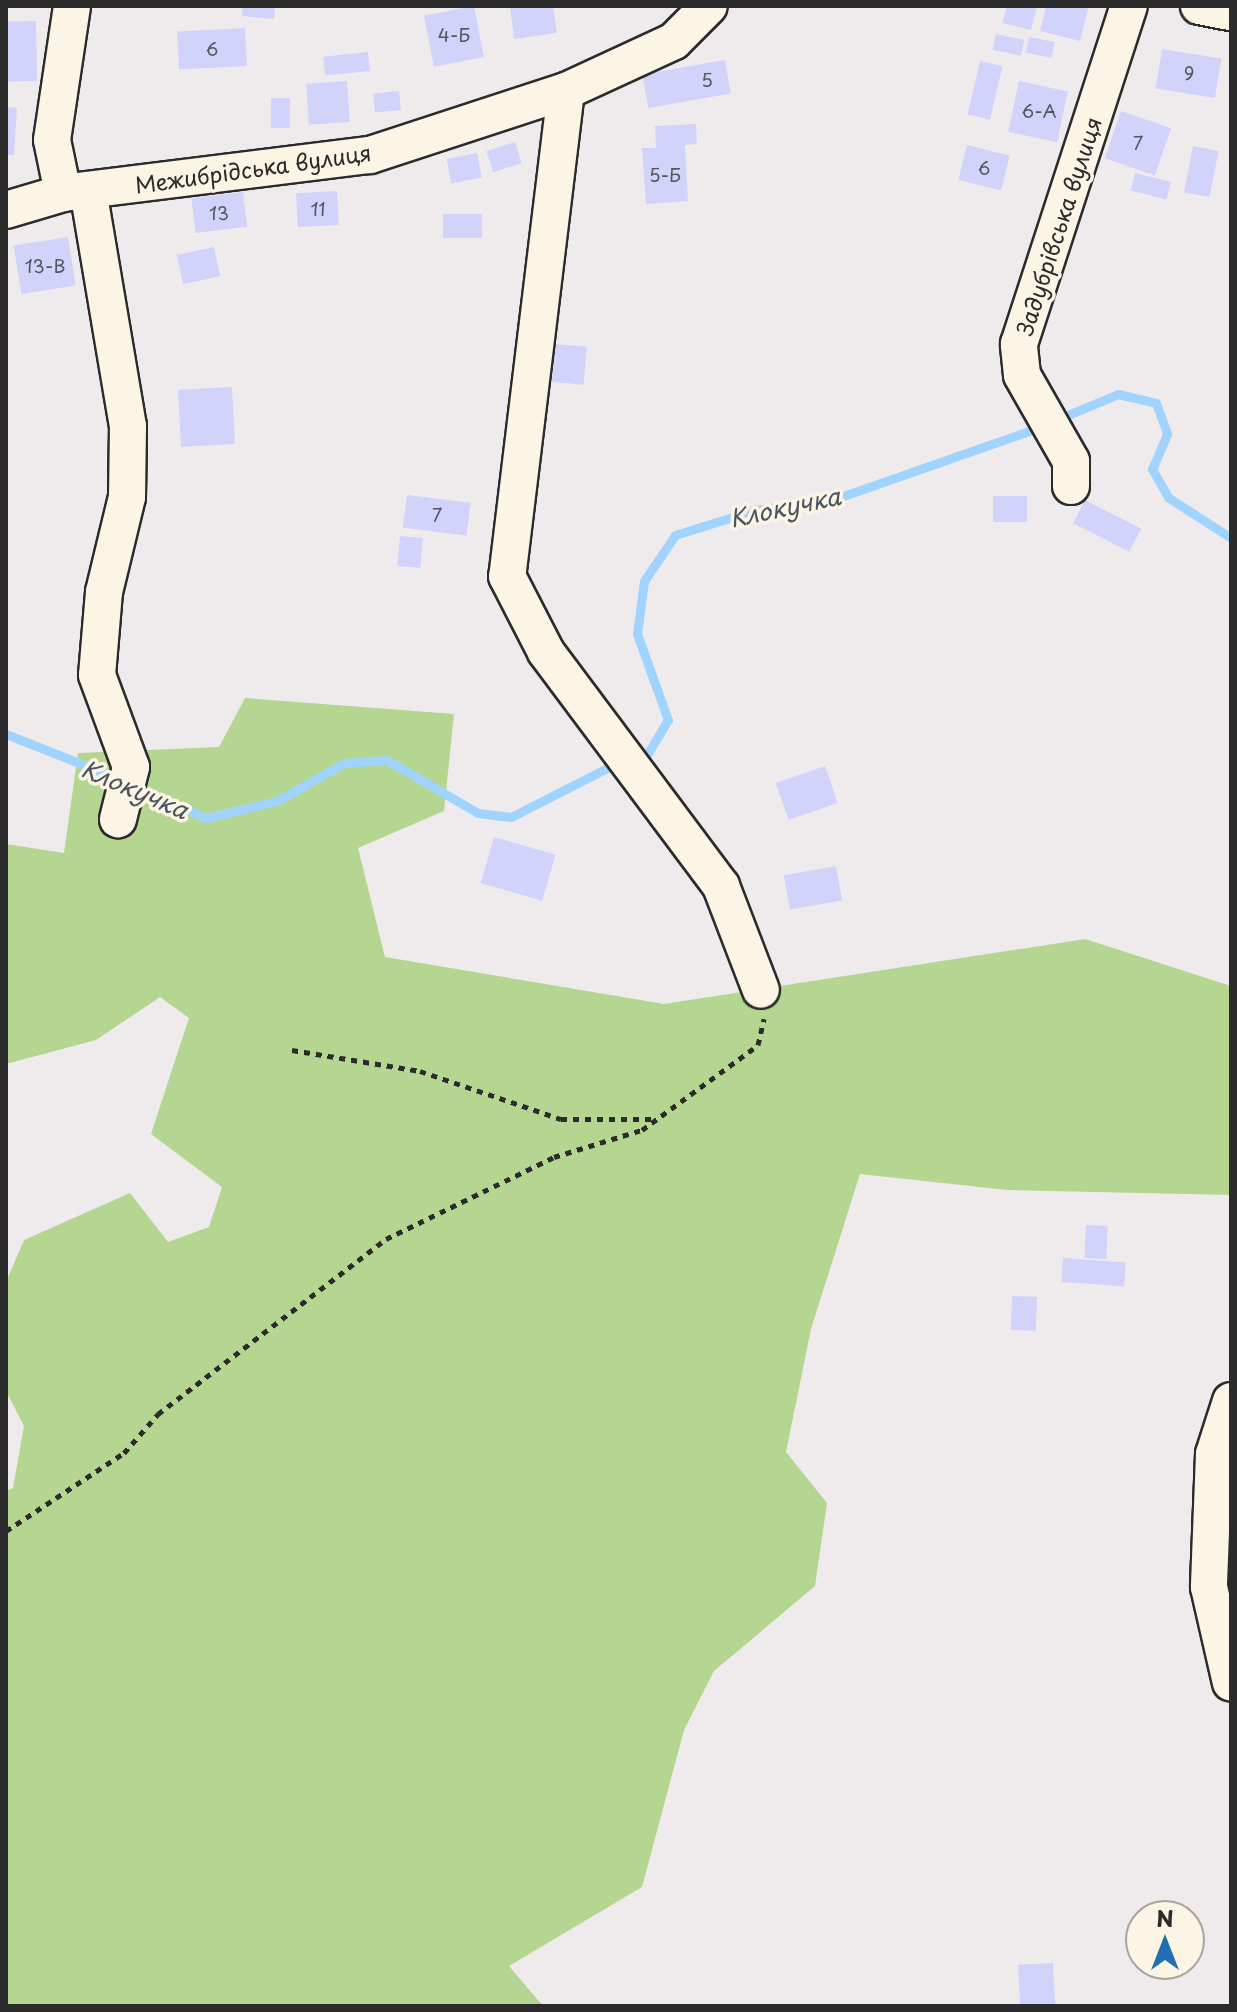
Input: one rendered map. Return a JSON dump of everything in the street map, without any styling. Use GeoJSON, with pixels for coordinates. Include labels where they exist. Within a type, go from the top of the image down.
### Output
{"type":"FeatureCollection","features":[{"type":"Feature","properties":{"kind":"street"},"geometry":{"type":"LineString","coordinates":[[72,6],[52,140],[76,191],[128,426],[127,497],[104,592],[97,675],[124,794]]}},
{"type":"Feature","properties":{"kind":"street","name":"Межибрідська вулиця"},"geometry":{"type":"LineString","coordinates":[[6,210],[76,191],[370,155],[566,91],[674,41],[709,6]]}},
{"type":"Feature","properties":{"kind":"street","name":"Задубрівська вулиця"},"geometry":{"type":"LineString","coordinates":[[1071,486],[1052,422],[1022,375],[1019,344],[1129,6]]}},
{"type":"Feature","properties":{"kind":"street"},"geometry":{"type":"LineString","coordinates":[[1199,6],[1231,12]]}},
{"type":"Feature","properties":{"kind":"street"},"geometry":{"type":"LineString","coordinates":[[566,91],[507,576],[546,652],[721,886],[761,990]]}},
{"type":"Feature","properties":{"kind":"street"},"geometry":{"type":"LineString","coordinates":[[1231,1401],[1214,1454],[1209,1587],[1231,1683]]}},
{"type":"Feature","properties":{"kind":"path"},"geometry":{"type":"LineString","coordinates":[[6,1531],[124,1453],[170,1404],[386,1239],[554,1157],[656,1119],[758,1045],[761,990]]}},
{"type":"Feature","properties":{"kind":"path"},"geometry":{"type":"LineString","coordinates":[[292,1050],[420,1071],[561,1119],[656,1119]]}},
{"type":"Feature","properties":{"kind":"green space"},"geometry":{"type":"Polygon","coordinates":[[[245,698],[454,714],[444,811],[358,848],[385,957],[664,1004],[1085,939],[1231,986],[1231,1195],[1007,1190],[860,1174],[811,1329],[786,1452],[827,1503],[815,1586],[714,1671],[684,1730],[642,1887],[509,1966],[543,2006],[6,2006],[6,1491],[13,1488],[24,1426],[6,1391],[6,1282],[24,1240],[130,1193],[168,1242],[209,1227],[222,1187],[151,1134],[189,1018],[160,997],[96,1040],[6,1064],[6,844],[64,853],[78,753],[219,747],[245,698]]]}},
{"type":"Feature","properties":{"kind":"building"},"geometry":{"type":"Polygon","coordinates":[[[243,6],[275,6],[274,19],[242,16],[243,6]]]}},
{"type":"Feature","properties":{"kind":"building"},"geometry":{"type":"Polygon","coordinates":[[[474,6],[484,57],[434,67],[424,16],[474,6]]]}},
{"type":"Feature","properties":{"kind":"building"},"geometry":{"type":"Polygon","coordinates":[[[510,6],[553,6],[557,33],[514,39],[510,6]]]}},
{"type":"Feature","properties":{"kind":"building"},"geometry":{"type":"Polygon","coordinates":[[[1007,6],[1037,6],[1031,30],[1002,23],[1007,6]]]}},
{"type":"Feature","properties":{"kind":"building"},"geometry":{"type":"Polygon","coordinates":[[[1046,6],[1089,6],[1080,41],[1040,31],[1046,6]]]}},
{"type":"Feature","properties":{"kind":"building"},"geometry":{"type":"Polygon","coordinates":[[[36,21],[37,81],[7,82],[6,22],[36,21]]]}},
{"type":"Feature","properties":{"kind":"building"},"geometry":{"type":"Polygon","coordinates":[[[245,28],[247,66],[179,70],[177,32],[245,28]]]}},
{"type":"Feature","properties":{"kind":"building"},"geometry":{"type":"Polygon","coordinates":[[[996,34],[1024,40],[1021,56],[993,50],[996,34]]]}},
{"type":"Feature","properties":{"kind":"building"},"geometry":{"type":"Polygon","coordinates":[[[1029,37],[1055,42],[1051,58],[1026,53],[1029,37]]]}},
{"type":"Feature","properties":{"kind":"building"},"geometry":{"type":"Polygon","coordinates":[[[1162,49],[1221,58],[1215,98],[1156,89],[1162,49]]]}},
{"type":"Feature","properties":{"kind":"building"},"geometry":{"type":"Polygon","coordinates":[[[368,52],[370,71],[325,76],[323,57],[368,52]]]}},
{"type":"Feature","properties":{"kind":"building"},"geometry":{"type":"Polygon","coordinates":[[[725,60],[731,93],[648,108],[642,75],[725,60]]]}},
{"type":"Feature","properties":{"kind":"building"},"geometry":{"type":"Polygon","coordinates":[[[980,61],[1002,66],[990,120],[968,115],[980,61]]]}},
{"type":"Feature","properties":{"kind":"building"},"geometry":{"type":"Polygon","coordinates":[[[347,81],[350,122],[309,125],[306,84],[347,81]]]}},
{"type":"Feature","properties":{"kind":"building"},"geometry":{"type":"Polygon","coordinates":[[[1019,81],[1068,91],[1057,142],[1008,132],[1019,81]]]}},
{"type":"Feature","properties":{"kind":"building"},"geometry":{"type":"Polygon","coordinates":[[[399,91],[401,110],[375,113],[373,94],[399,91]]]}},
{"type":"Feature","properties":{"kind":"building"},"geometry":{"type":"Polygon","coordinates":[[[271,98],[290,98],[290,128],[271,128],[271,98]]]}},
{"type":"Feature","properties":{"kind":"building"},"geometry":{"type":"Polygon","coordinates":[[[6,107],[17,108],[14,155],[6,155],[6,107]]]}},
{"type":"Feature","properties":{"kind":"building"},"geometry":{"type":"Polygon","coordinates":[[[1121,111],[1171,128],[1155,176],[1105,158],[1121,111]]]}},
{"type":"Feature","properties":{"kind":"building"},"geometry":{"type":"Polygon","coordinates":[[[696,124],[697,144],[685,145],[688,201],[646,204],[642,148],[656,148],[655,126],[696,124]]]}},
{"type":"Feature","properties":{"kind":"building"},"geometry":{"type":"Polygon","coordinates":[[[515,142],[522,163],[493,172],[486,151],[515,142]]]}},
{"type":"Feature","properties":{"kind":"building"},"geometry":{"type":"Polygon","coordinates":[[[967,145],[1010,156],[1001,191],[958,180],[967,145]]]}},
{"type":"Feature","properties":{"kind":"building"},"geometry":{"type":"Polygon","coordinates":[[[1193,146],[1219,151],[1210,197],[1184,192],[1193,146]]]}},
{"type":"Feature","properties":{"kind":"building"},"geometry":{"type":"Polygon","coordinates":[[[477,153],[482,178],[451,183],[447,159],[477,153]]]}},
{"type":"Feature","properties":{"kind":"building"},"geometry":{"type":"Polygon","coordinates":[[[1135,173],[1171,182],[1167,199],[1131,190],[1135,173]]]}},
{"type":"Feature","properties":{"kind":"building"},"geometry":{"type":"Polygon","coordinates":[[[337,191],[339,225],[298,227],[296,193],[337,191]]]}},
{"type":"Feature","properties":{"kind":"building"},"geometry":{"type":"Polygon","coordinates":[[[243,192],[247,227],[196,233],[191,198],[243,192]]]}},
{"type":"Feature","properties":{"kind":"building"},"geometry":{"type":"Polygon","coordinates":[[[443,214],[482,214],[482,238],[443,238],[443,214]]]}},
{"type":"Feature","properties":{"kind":"building"},"geometry":{"type":"Polygon","coordinates":[[[68,237],[76,285],[21,294],[14,246],[68,237]]]}},
{"type":"Feature","properties":{"kind":"building"},"geometry":{"type":"Polygon","coordinates":[[[214,247],[220,276],[183,284],[177,255],[214,247]]]}},
{"type":"Feature","properties":{"kind":"building"},"geometry":{"type":"Polygon","coordinates":[[[555,344],[587,347],[584,385],[552,382],[555,344]]]}},
{"type":"Feature","properties":{"kind":"building"},"geometry":{"type":"Polygon","coordinates":[[[232,387],[235,444],[181,447],[178,390],[232,387]]]}},
{"type":"Feature","properties":{"kind":"building"},"geometry":{"type":"Polygon","coordinates":[[[407,495],[471,503],[467,536],[403,528],[407,495]]]}},
{"type":"Feature","properties":{"kind":"building"},"geometry":{"type":"Polygon","coordinates":[[[993,496],[1027,496],[1027,522],[993,522],[993,496]]]}},
{"type":"Feature","properties":{"kind":"building"},"geometry":{"type":"Polygon","coordinates":[[[1085,500],[1141,529],[1129,552],[1073,523],[1085,500]]]}},
{"type":"Feature","properties":{"kind":"building"},"geometry":{"type":"Polygon","coordinates":[[[400,536],[423,538],[420,568],[397,566],[400,536]]]}},
{"type":"Feature","properties":{"kind":"building"},"geometry":{"type":"Polygon","coordinates":[[[825,766],[838,803],[789,820],[776,783],[825,766]]]}},
{"type":"Feature","properties":{"kind":"building"},"geometry":{"type":"Polygon","coordinates":[[[494,837],[556,855],[542,901],[481,883],[494,837]]]}},
{"type":"Feature","properties":{"kind":"building"},"geometry":{"type":"Polygon","coordinates":[[[836,866],[842,900],[790,910],[784,875],[836,866]]]}},
{"type":"Feature","properties":{"kind":"building"},"geometry":{"type":"Polygon","coordinates":[[[1086,1225],[1108,1226],[1106,1259],[1084,1258],[1086,1225]]]}},
{"type":"Feature","properties":{"kind":"building"},"geometry":{"type":"Polygon","coordinates":[[[1063,1258],[1126,1262],[1124,1286],[1061,1282],[1063,1258]]]}},
{"type":"Feature","properties":{"kind":"building"},"geometry":{"type":"Polygon","coordinates":[[[1012,1296],[1037,1297],[1036,1331],[1011,1330],[1012,1296]]]}},
{"type":"Feature","properties":{"kind":"building"},"geometry":{"type":"Polygon","coordinates":[[[1053,1963],[1055,2006],[1020,2006],[1018,1965],[1053,1963]]]}},
{"type":"Feature","properties":{"kind":"waterway","name":"Клокучка"},"geometry":{"type":"LineString","coordinates":[[1056,420],[1118,394],[1156,403],[1167,434],[1152,469],[1169,498],[1231,538]]}},
{"type":"Feature","properties":{"kind":"waterway","name":"Клокучка"},"geometry":{"type":"LineString","coordinates":[[635,757],[648,753],[668,720],[637,634],[644,581],[675,535],[755,510],[832,500],[1043,426]]}},
{"type":"Feature","properties":{"kind":"waterway","name":"Клокучка"},"geometry":{"type":"LineString","coordinates":[[6,734],[122,780]]}},
{"type":"Feature","properties":{"kind":"waterway","name":"Клокучка"},"geometry":{"type":"LineString","coordinates":[[135,786],[206,818],[277,801],[344,763],[387,760],[478,813],[511,817],[617,763]]}}]}
